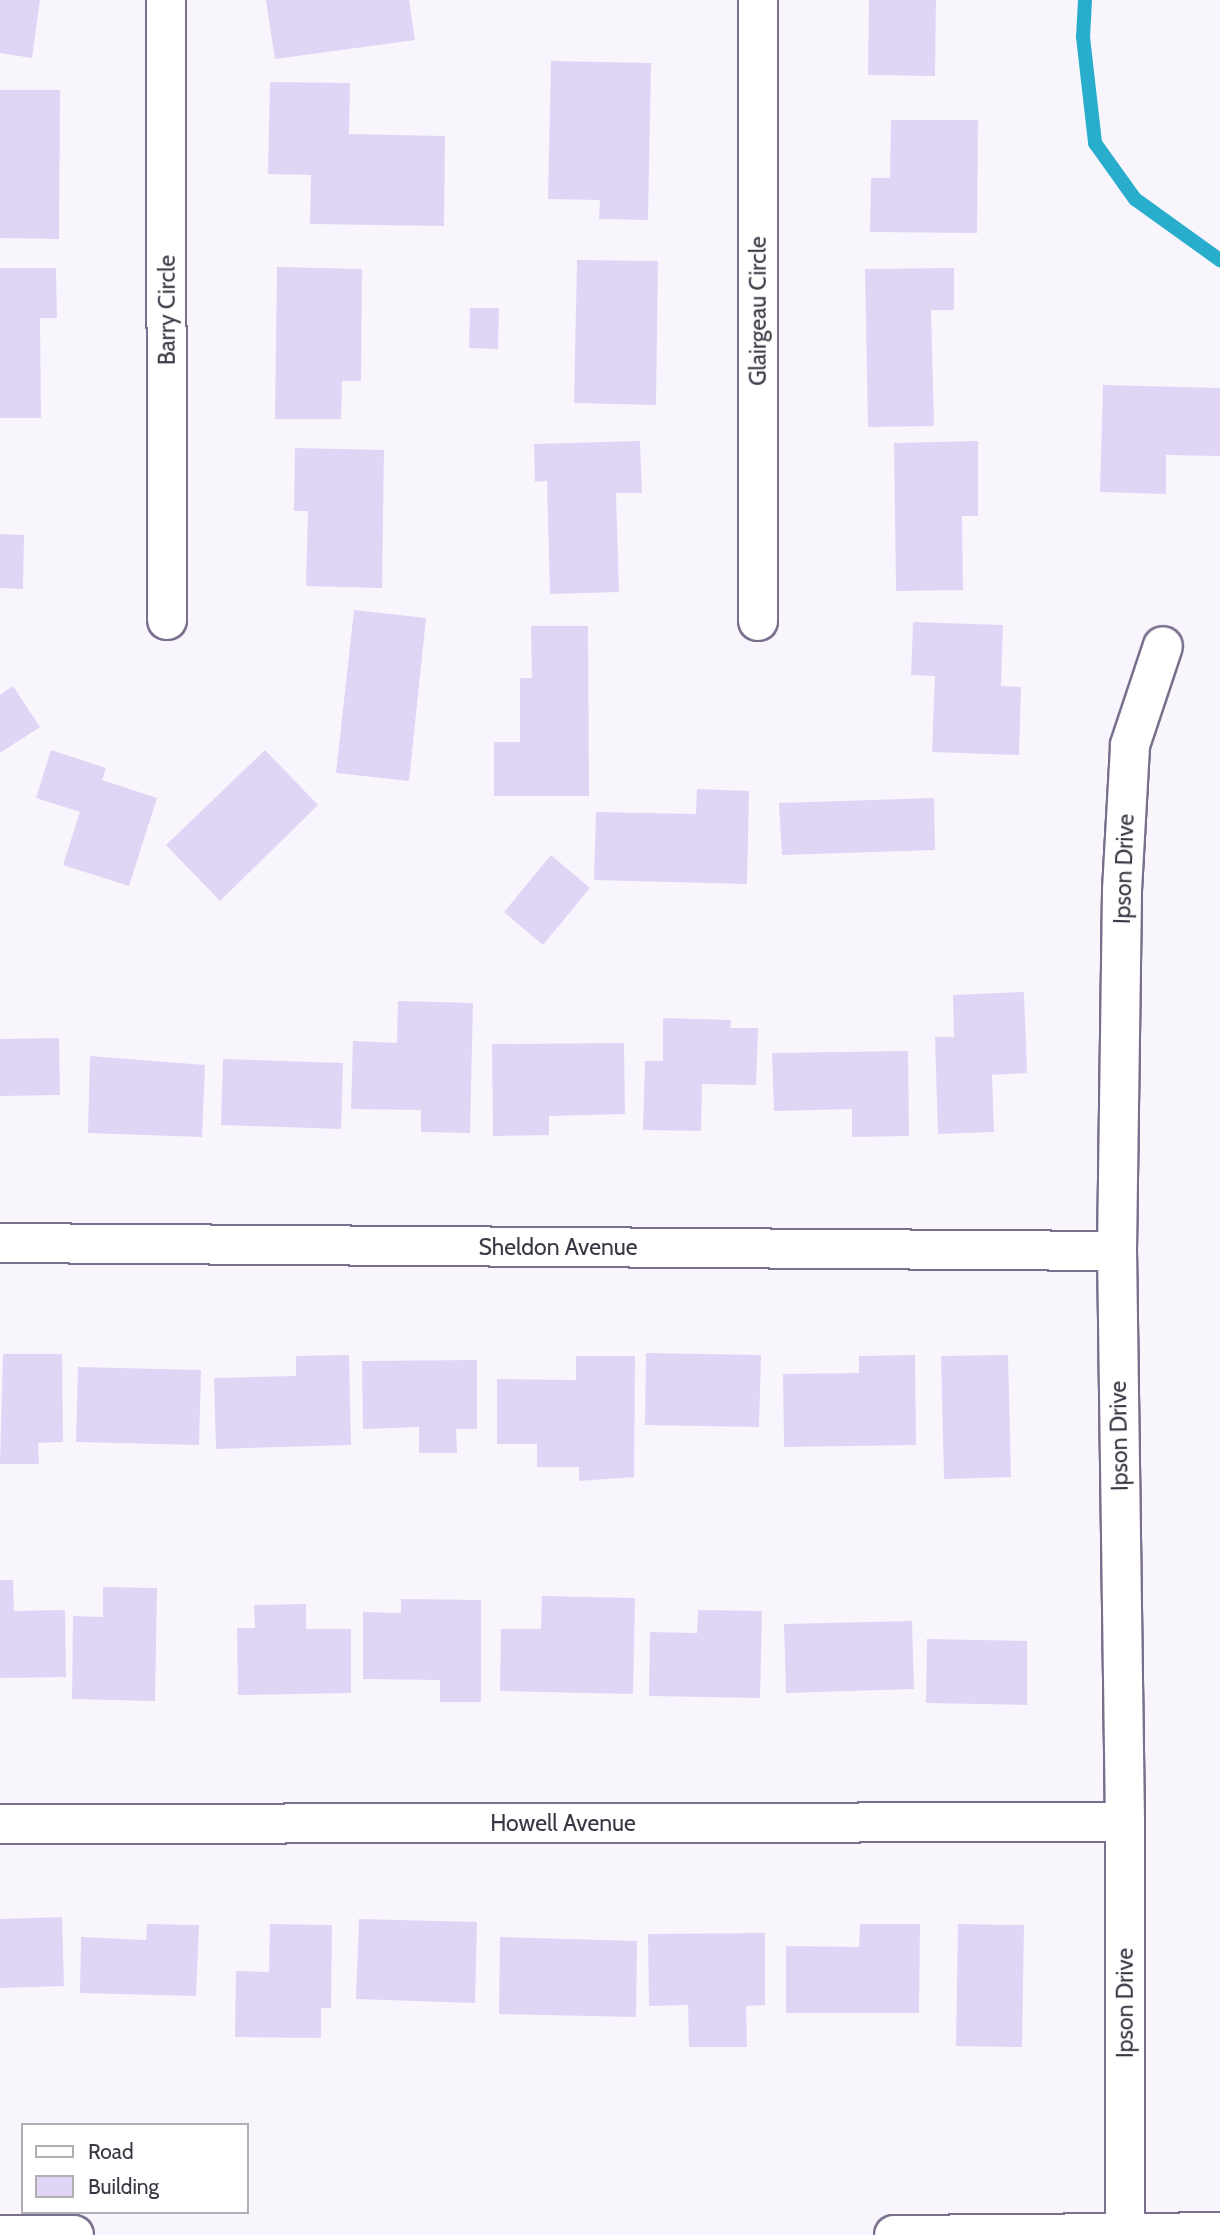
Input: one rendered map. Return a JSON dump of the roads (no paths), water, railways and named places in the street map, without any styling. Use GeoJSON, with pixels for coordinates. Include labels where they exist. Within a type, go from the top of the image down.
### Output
{"type":"FeatureCollection","features":[{"type":"Feature","properties":{"kind":"street","name":"Barry Circle"},"geometry":{"type":"LineString","coordinates":[[166,0],[167,620]]}},
{"type":"Feature","properties":{"kind":"street","name":"Glairgeau Circle"},"geometry":{"type":"LineString","coordinates":[[758,0],[758,621]]}},
{"type":"Feature","properties":{"kind":"street","name":"Ipson Drive"},"geometry":{"type":"LineString","coordinates":[[1125,2232],[1125,1822],[1116,1251],[1122,890],[1130,745],[1163,646]]}},
{"type":"Feature","properties":{"kind":"street","name":"Sheldon Avenue"},"geometry":{"type":"LineString","coordinates":[[0,1243],[1116,1251]]}},
{"type":"Feature","properties":{"kind":"street","name":"Howell Avenue"},"geometry":{"type":"LineString","coordinates":[[0,1824],[1125,1822]]}},
{"type":"Feature","properties":{"kind":"street"},"geometry":{"type":"LineString","coordinates":[[894,2235],[1220,2232]]}},
{"type":"Feature","properties":{"kind":"street"},"geometry":{"type":"LineString","coordinates":[[0,2235],[74,2235]]}},
{"type":"Feature","properties":{"kind":"waterway"},"geometry":{"type":"LineString","coordinates":[[1085,0],[1083,37],[1095,143],[1135,199],[1220,260]]}}]}
